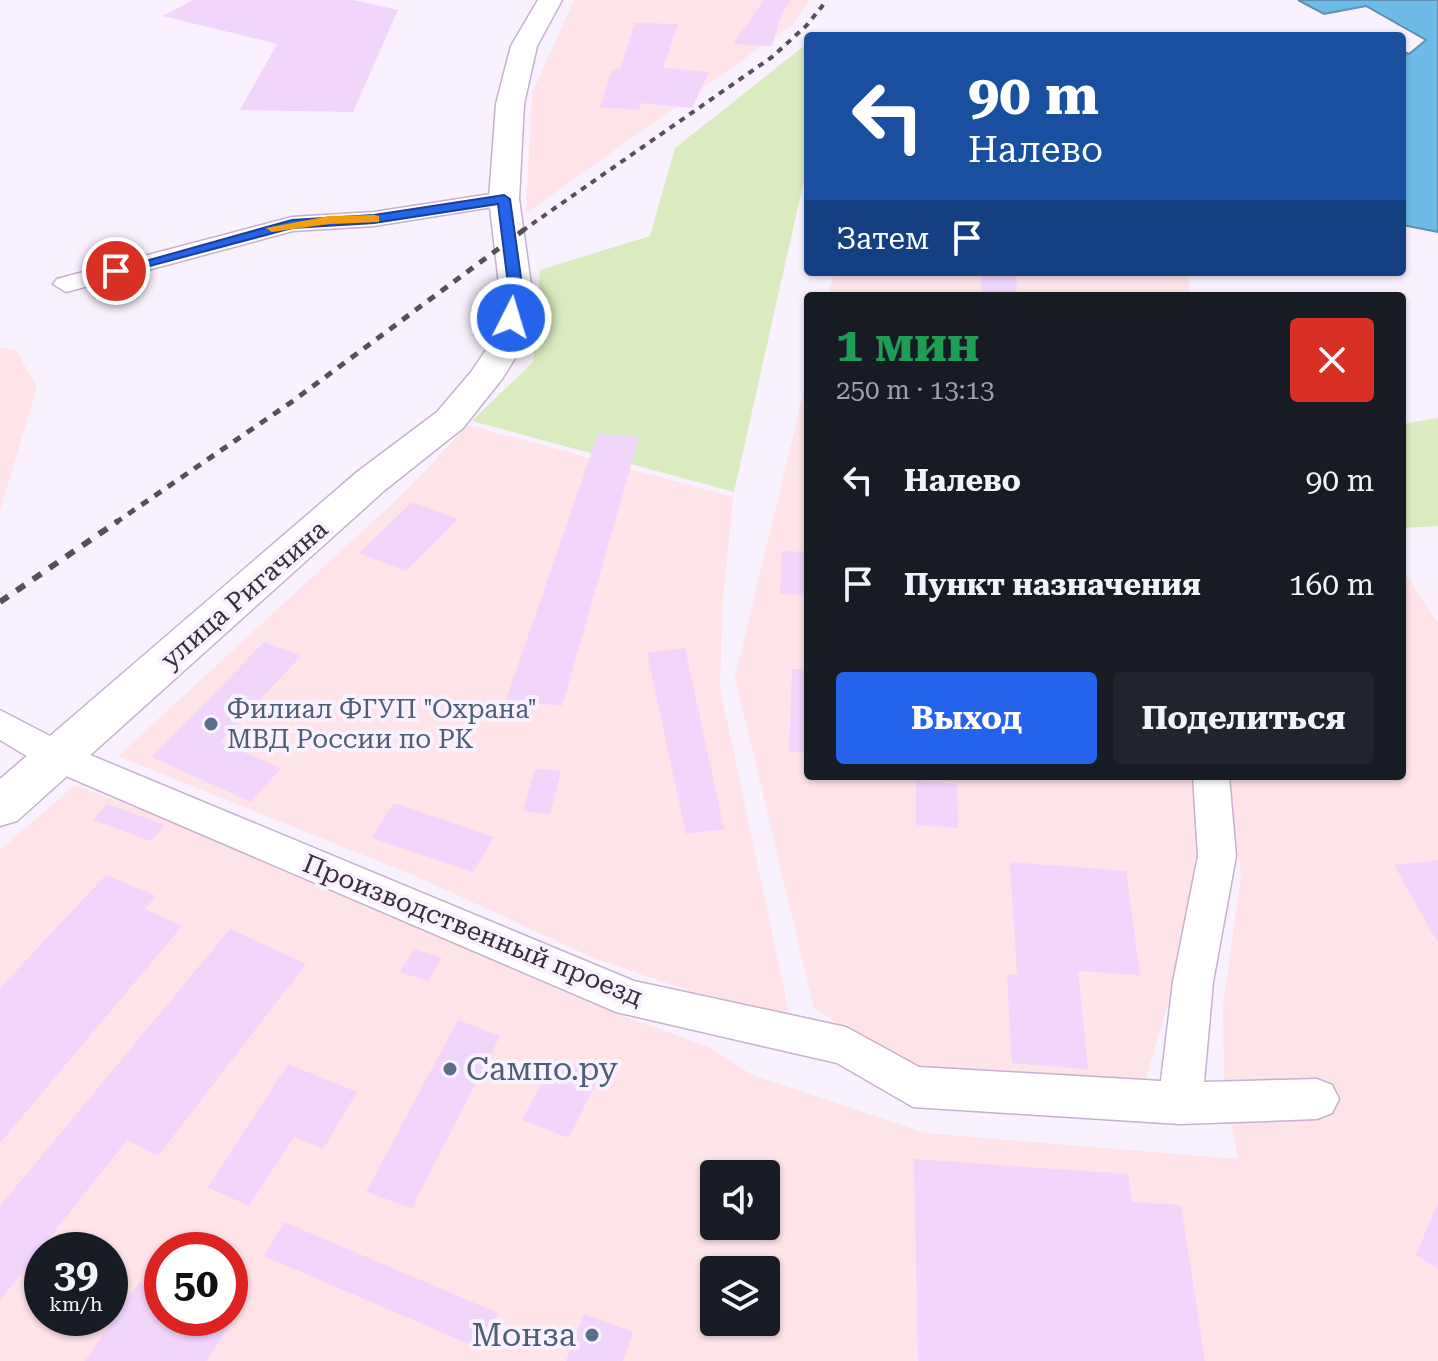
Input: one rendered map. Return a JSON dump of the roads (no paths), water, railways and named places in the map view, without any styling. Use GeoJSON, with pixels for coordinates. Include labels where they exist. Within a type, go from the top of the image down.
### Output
{"type":"FeatureCollection","features":[{"type":"Feature","properties":{"kind":"main road","name":"улица Ригачина"},"geometry":{"type":"LineString","coordinates":[[0,807],[371,481],[450,420],[484,379],[507,344],[516,292],[504,199],[510,104],[524,46],[550,0]]}},
{"type":"Feature","properties":{"kind":"street"},"geometry":{"type":"LineString","coordinates":[[66,284],[292,224],[387,218],[504,199]]}},
{"type":"Feature","properties":{"kind":"street","name":"Производственный проезд"},"geometry":{"type":"LineString","coordinates":[[0,723],[58,757],[631,999],[846,1046],[913,1087],[1180,1103],[1317,1099]]}},
{"type":"Feature","properties":{"kind":"street"},"geometry":{"type":"LineString","coordinates":[[1180,1103],[1193,982],[1217,856],[1211,780]]}},
{"type":"Feature","properties":{"kind":"water"},"geometry":{"type":"Polygon","coordinates":[[[1298,0],[1438,0],[1438,232],[1406,226],[1406,53],[1409,54],[1426,40],[1366,6],[1324,14],[1298,0]]]}},
{"type":"Feature","properties":{"kind":"railway"},"geometry":{"type":"LineString","coordinates":[[522,231],[772,57],[807,25],[827,0]]}},
{"type":"Feature","properties":{"kind":"railway"},"geometry":{"type":"LineString","coordinates":[[115,523],[293,401],[525,229]]}},
{"type":"Feature","properties":{"kind":"railway"},"geometry":{"type":"LineString","coordinates":[[0,602],[118,521]]}},
{"type":"Feature","properties":{"kind":"place","name":"Филиал ФГУП \"Охрана\" МВД России по РК"},"geometry":{"type":"Point","coordinates":[211,724]}},
{"type":"Feature","properties":{"kind":"place","name":"Сампо.ру"},"geometry":{"type":"Point","coordinates":[450,1069]}},
{"type":"Feature","properties":{"kind":"place","name":"Монза"},"geometry":{"type":"Point","coordinates":[592,1335]}}]}
